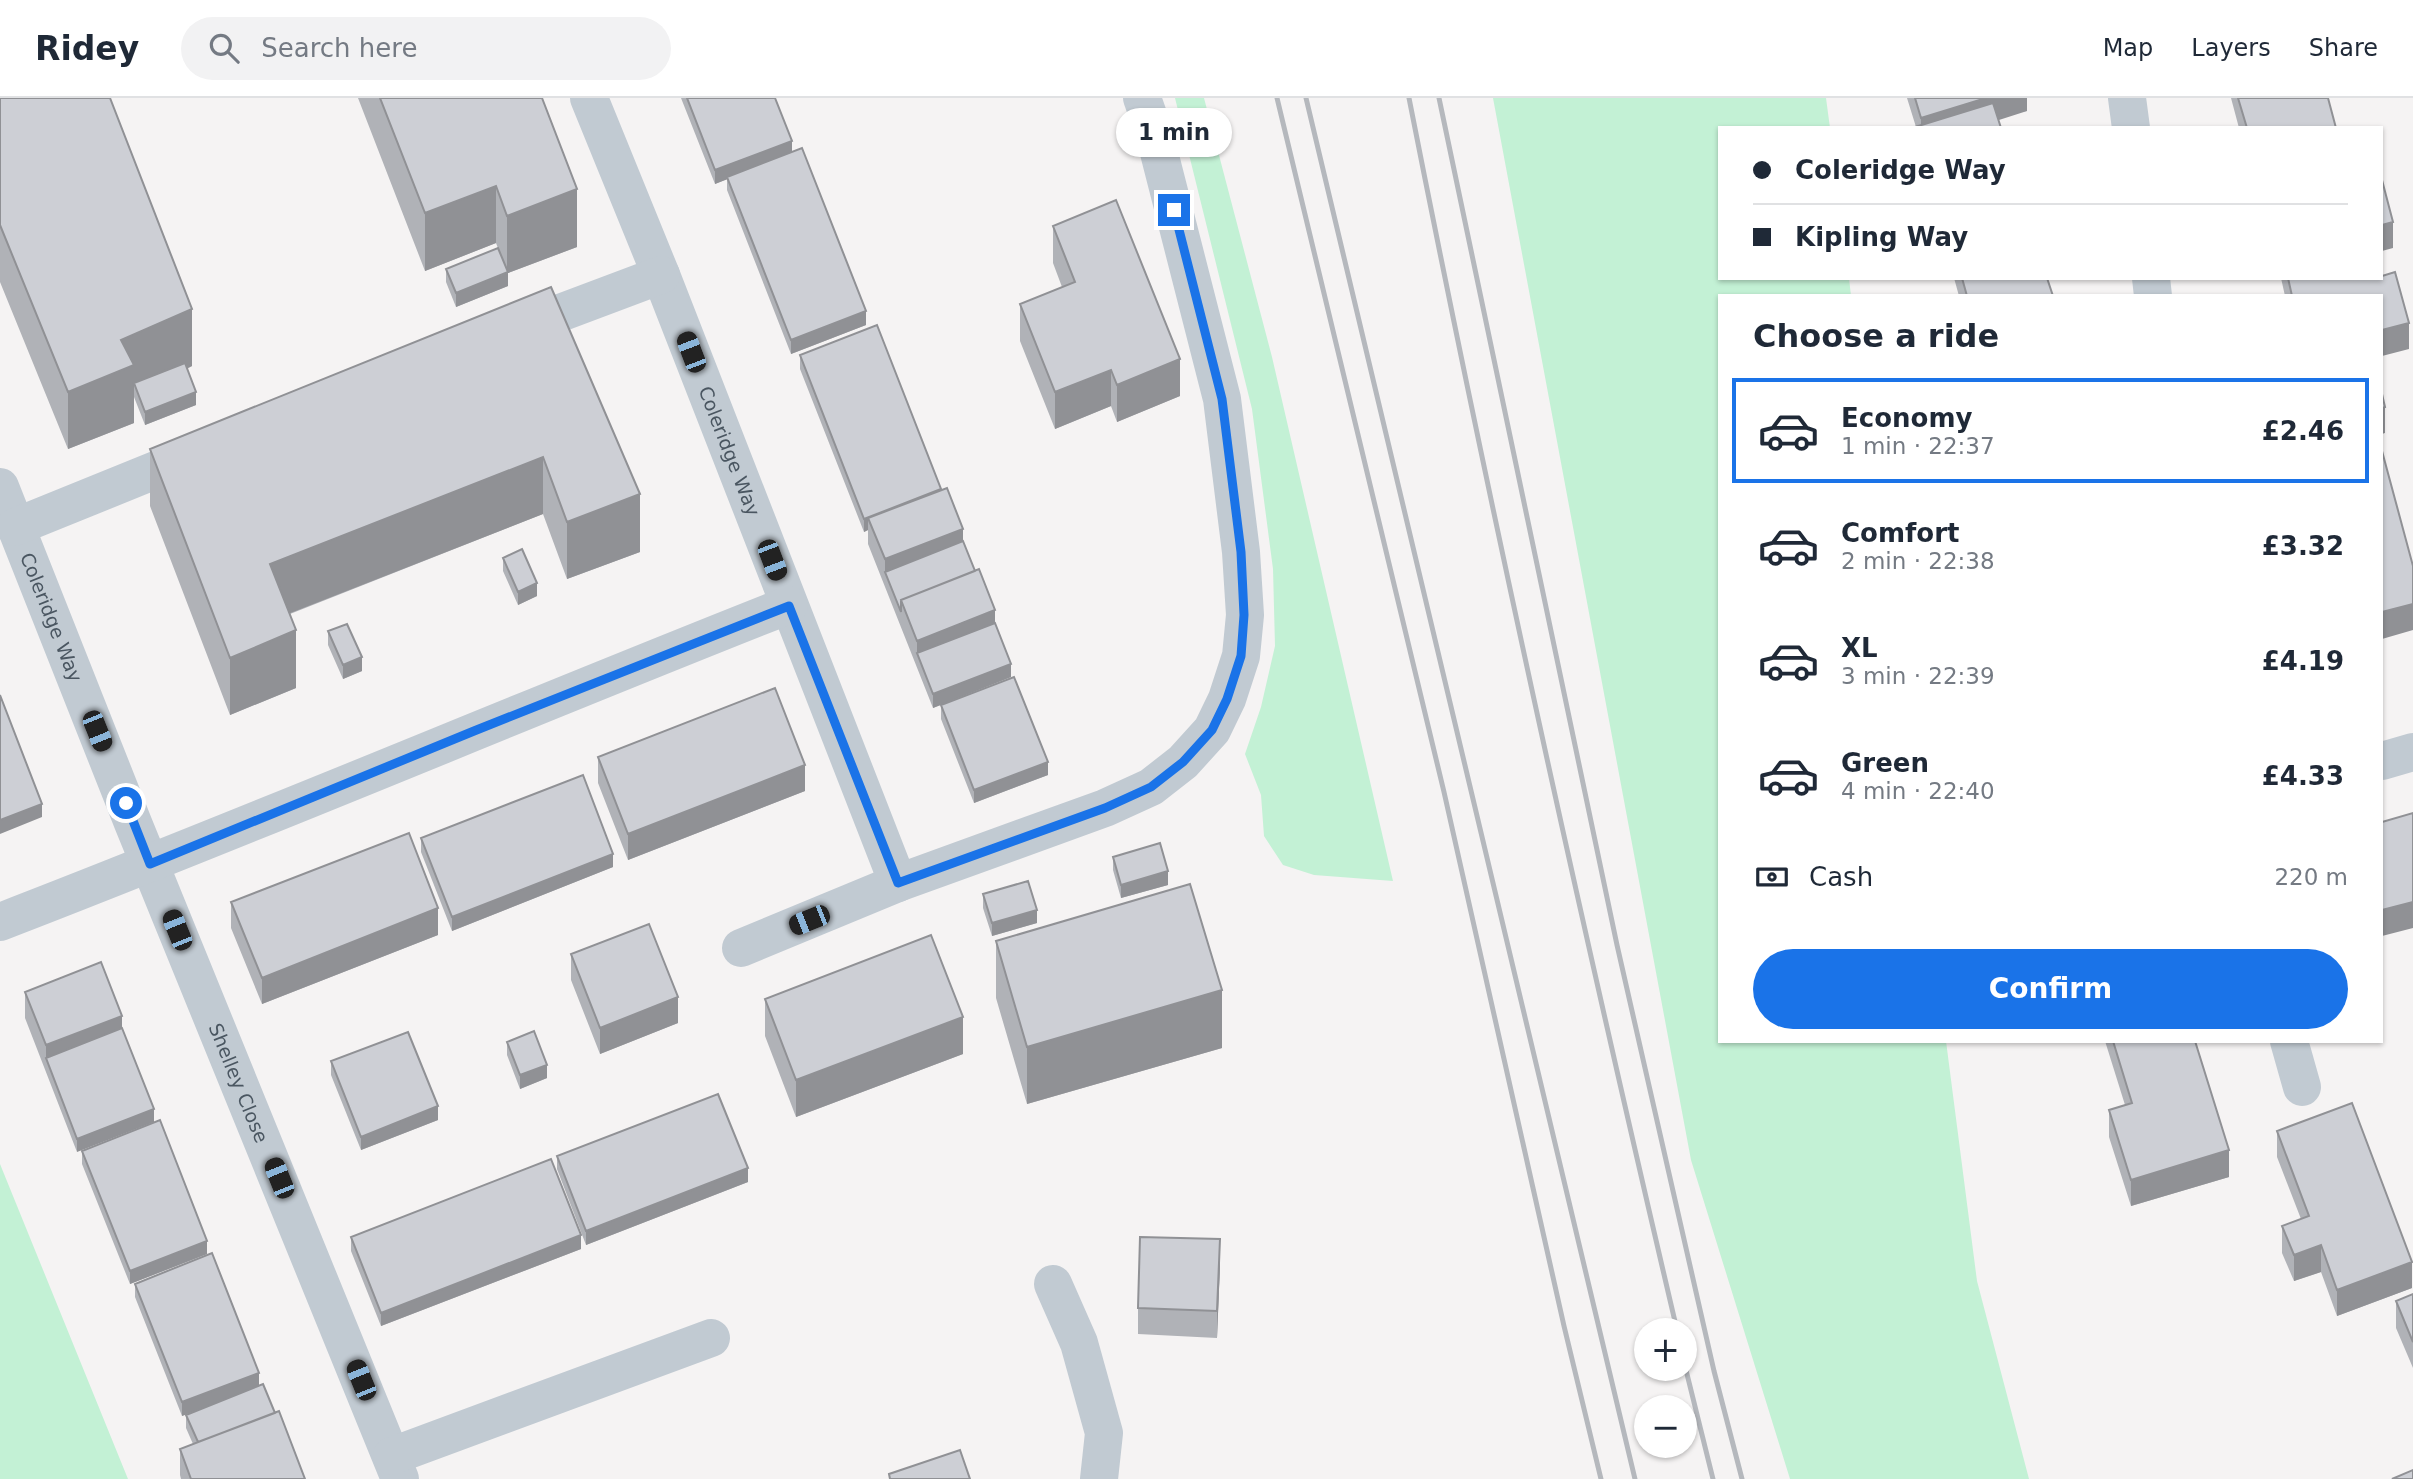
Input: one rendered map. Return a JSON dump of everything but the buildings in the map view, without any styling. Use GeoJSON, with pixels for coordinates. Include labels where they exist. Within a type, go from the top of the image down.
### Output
{"type":"FeatureCollection","features":[{"type":"Feature","properties":{"kind":"street","name":"Coleridge Way"},"geometry":{"type":"LineString","coordinates":[[589,98],[661,275],[898,883]]}},
{"type":"Feature","properties":{"kind":"street"},"geometry":{"type":"LineString","coordinates":[[741,948],[898,883],[1105,808],[1151,787],[1183,762],[1212,730],[1227,699],[1241,656],[1244,615],[1241,552],[1222,399],[1153,129],[1142,98]]}},
{"type":"Feature","properties":{"kind":"street"},"geometry":{"type":"LineString","coordinates":[[2127,98],[2131,126]]}},
{"type":"Feature","properties":{"kind":"street"},"geometry":{"type":"LineString","coordinates":[[477,345],[661,275]]}},
{"type":"Feature","properties":{"kind":"street"},"geometry":{"type":"LineString","coordinates":[[15,527],[232,438]]}},
{"type":"Feature","properties":{"kind":"street","name":"Coleridge Way"},"geometry":{"type":"LineString","coordinates":[[0,487],[150,864]]}},
{"type":"Feature","properties":{"kind":"street"},"geometry":{"type":"LineString","coordinates":[[0,922],[789,606]]}},
{"type":"Feature","properties":{"kind":"street"},"geometry":{"type":"LineString","coordinates":[[2383,761],[2413,752]]}},
{"type":"Feature","properties":{"kind":"street","name":"Shelley Close"},"geometry":{"type":"LineString","coordinates":[[150,864],[396,1467],[711,1338]]}},
{"type":"Feature","properties":{"kind":"street"},"geometry":{"type":"LineString","coordinates":[[2290,1043],[2302,1087]]}},
{"type":"Feature","properties":{"kind":"street"},"geometry":{"type":"LineString","coordinates":[[1053,1284],[1079,1343],[1104,1433],[1100,1479]]}},
{"type":"Feature","properties":{"kind":"green space"},"geometry":{"type":"Polygon","coordinates":[[[1175,98],[1204,98],[1272,357],[1393,881],[1314,875],[1283,865],[1264,836],[1261,795],[1245,754],[1261,707],[1275,646],[1273,569],[1252,409],[1175,98]]]}},
{"type":"Feature","properties":{"kind":"green space"},"geometry":{"type":"Polygon","coordinates":[[[1493,98],[1826,98],[1830,126],[1718,126],[1718,280],[1849,280],[1851,294],[1718,294],[1718,1043],[1946,1043],[1977,1281],[2029,1479],[1790,1479],[1691,1160],[1493,98]]]}},
{"type":"Feature","properties":{"kind":"green space"},"geometry":{"type":"Polygon","coordinates":[[[0,1164],[128,1479],[0,1479],[0,1164]]]}},
{"type":"Feature","properties":{"kind":"railway"},"geometry":{"type":"LineString","coordinates":[[1277,98],[1444,792],[1601,1479]]}},
{"type":"Feature","properties":{"kind":"railway"},"geometry":{"type":"LineString","coordinates":[[1306,98],[1635,1479]]}},
{"type":"Feature","properties":{"kind":"railway"},"geometry":{"type":"LineString","coordinates":[[1409,98],[1537,715],[1674,1318]]}},
{"type":"Feature","properties":{"kind":"railway"},"geometry":{"type":"LineString","coordinates":[[1439,98],[1617,945],[1714,1371],[1742,1479]]}},
{"type":"Feature","properties":{"kind":"railway"},"geometry":{"type":"LineString","coordinates":[[1689,1381],[1713,1479]]}},
{"type":"Feature","properties":{"kind":"route"},"geometry":{"type":"LineString","coordinates":[[126,803],[150,864],[789,606],[898,883],[1105,808],[1151,787],[1183,762],[1212,730],[1227,699],[1241,656],[1244,615],[1241,552],[1222,399],[1174,210]]}}]}
